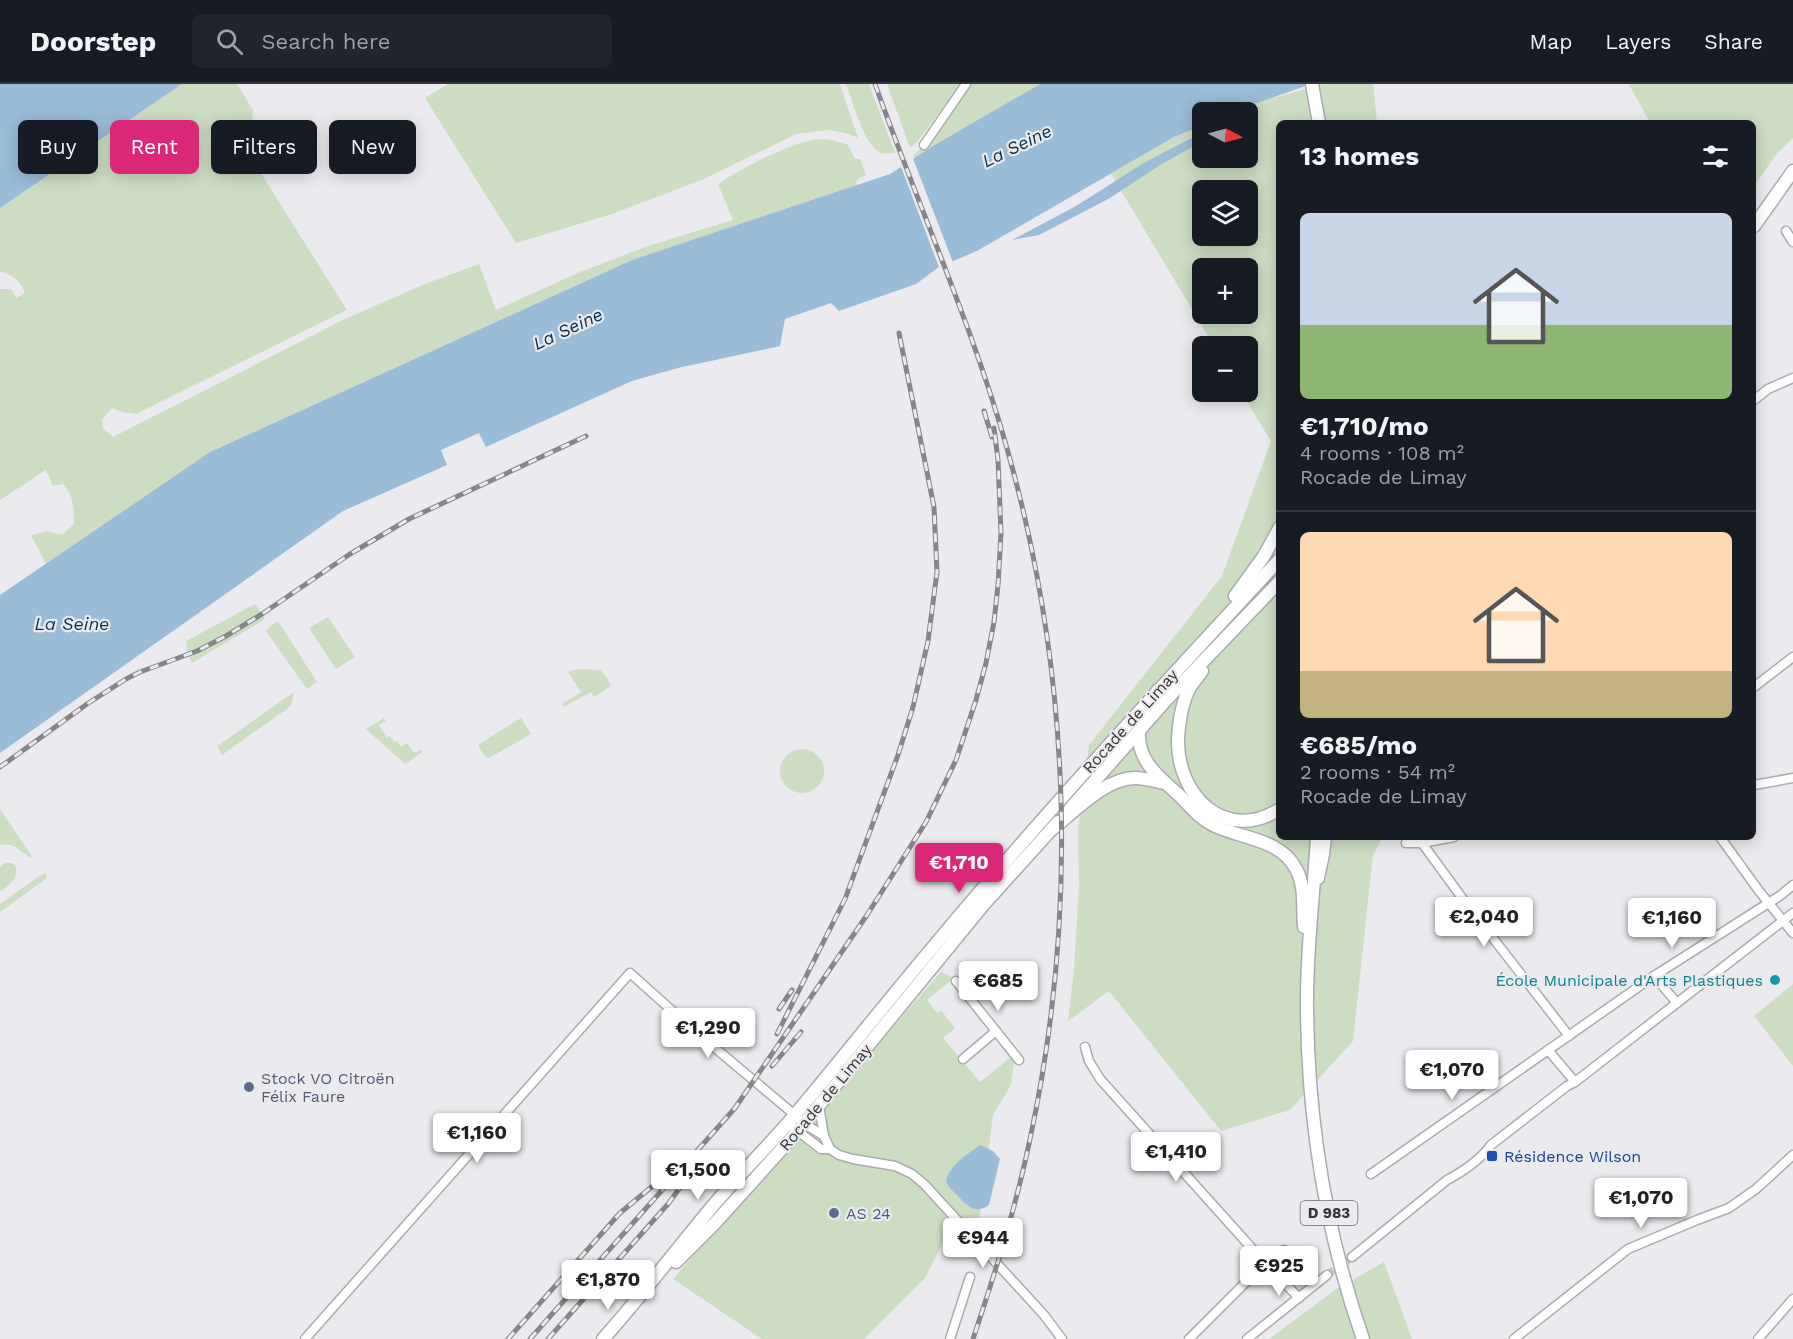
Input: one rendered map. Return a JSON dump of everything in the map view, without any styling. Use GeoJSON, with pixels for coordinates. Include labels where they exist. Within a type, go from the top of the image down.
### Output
{"type":"FeatureCollection","features":[{"type":"Feature","properties":{"kind":"main road"},"geometry":{"type":"LineString","coordinates":[[1312,84],[1318,120]]}},
{"type":"Feature","properties":{"kind":"main road"},"geometry":{"type":"LineString","coordinates":[[1756,223],[1793,171]]}},
{"type":"Feature","properties":{"kind":"main road"},"geometry":{"type":"LineString","coordinates":[[1182,664],[1248,579],[1276,534]]}},
{"type":"Feature","properties":{"kind":"main road","name":"Rocade de Limay"},"geometry":{"type":"LineString","coordinates":[[603,1339],[635,1303],[715,1223],[933,947],[1098,756],[1276,563]]}},
{"type":"Feature","properties":{"kind":"main road","name":"Rocade de Limay"},"geometry":{"type":"LineString","coordinates":[[796,1123],[819,1106],[984,904],[1244,616],[1276,585]]}},
{"type":"Feature","properties":{"kind":"main road"},"geometry":{"type":"LineString","coordinates":[[1244,616],[1189,690],[1180,718],[1178,741],[1180,761],[1187,783],[1193,792],[1202,804],[1218,815],[1233,821],[1244,821],[1258,819],[1276,811]]}},
{"type":"Feature","properties":{"kind":"main road"},"geometry":{"type":"LineString","coordinates":[[1158,690],[1139,731],[1144,759],[1164,783],[1204,820],[1274,846],[1290,860],[1296,868],[1303,888],[1308,965]]}},
{"type":"Feature","properties":{"kind":"main road"},"geometry":{"type":"LineString","coordinates":[[1051,830],[1103,789],[1117,781],[1135,778],[1164,783]]}},
{"type":"Feature","properties":{"kind":"main road","name":"D 983"},"geometry":{"type":"LineString","coordinates":[[1317,840],[1308,965],[1309,1083],[1317,1150],[1336,1248],[1347,1293],[1363,1339]]}},
{"type":"Feature","properties":{"kind":"main road"},"geometry":{"type":"LineString","coordinates":[[1313,896],[1325,840]]}},
{"type":"Feature","properties":{"kind":"street"},"geometry":{"type":"LineString","coordinates":[[924,145],[966,84]]}},
{"type":"Feature","properties":{"kind":"street"},"geometry":{"type":"LineString","coordinates":[[1786,231],[1793,242]]}},
{"type":"Feature","properties":{"kind":"street"},"geometry":{"type":"LineString","coordinates":[[1756,398],[1768,389],[1793,378]]}},
{"type":"Feature","properties":{"kind":"street"},"geometry":{"type":"LineString","coordinates":[[1756,685],[1793,657]]}},
{"type":"Feature","properties":{"kind":"street"},"geometry":{"type":"LineString","coordinates":[[1756,785],[1793,778]]}},
{"type":"Feature","properties":{"kind":"street"},"geometry":{"type":"LineString","coordinates":[[1406,843],[1438,840]]}},
{"type":"Feature","properties":{"kind":"street"},"geometry":{"type":"LineString","coordinates":[[1722,840],[1793,933]]}},
{"type":"Feature","properties":{"kind":"street"},"geometry":{"type":"LineString","coordinates":[[1422,843],[1569,1036]]}},
{"type":"Feature","properties":{"kind":"street"},"geometry":{"type":"LineString","coordinates":[[1371,1174],[1654,976],[1793,885]]}},
{"type":"Feature","properties":{"kind":"street"},"geometry":{"type":"LineString","coordinates":[[1352,1257],[1447,1180],[1484,1155],[1491,1145],[1793,913]]}},
{"type":"Feature","properties":{"kind":"street"},"geometry":{"type":"LineString","coordinates":[[305,1339],[630,973],[796,1123],[820,1149],[830,1149]]}},
{"type":"Feature","properties":{"kind":"street"},"geometry":{"type":"LineString","coordinates":[[1654,976],[1677,1003]]}},
{"type":"Feature","properties":{"kind":"street"},"geometry":{"type":"LineString","coordinates":[[956,981],[1019,1060]]}},
{"type":"Feature","properties":{"kind":"street"},"geometry":{"type":"LineString","coordinates":[[963,1059],[996,1031]]}},
{"type":"Feature","properties":{"kind":"street"},"geometry":{"type":"LineString","coordinates":[[1085,1047],[1089,1060],[1100,1079],[1299,1298]]}},
{"type":"Feature","properties":{"kind":"street"},"geometry":{"type":"LineString","coordinates":[[1548,1050],[1575,1082]]}},
{"type":"Feature","properties":{"kind":"street"},"geometry":{"type":"LineString","coordinates":[[819,1106],[824,1136],[830,1149],[839,1155],[895,1166],[912,1173],[1044,1315],[1062,1339]]}},
{"type":"Feature","properties":{"kind":"street"},"geometry":{"type":"LineString","coordinates":[[796,1123],[824,1136]]}},
{"type":"Feature","properties":{"kind":"street"},"geometry":{"type":"LineString","coordinates":[[1514,1339],[1628,1249],[1696,1220],[1729,1209],[1791,1160]]}},
{"type":"Feature","properties":{"kind":"street"},"geometry":{"type":"LineString","coordinates":[[1188,1339],[1265,1263],[1284,1250]]}},
{"type":"Feature","properties":{"kind":"street"},"geometry":{"type":"LineString","coordinates":[[1247,1339],[1327,1275]]}},
{"type":"Feature","properties":{"kind":"street"},"geometry":{"type":"LineString","coordinates":[[950,1339],[970,1277]]}},
{"type":"Feature","properties":{"kind":"street"},"geometry":{"type":"LineString","coordinates":[[1758,1339],[1793,1299]]}},
{"type":"Feature","properties":{"kind":"green space"},"geometry":{"type":"Polygon","coordinates":[[[182,84],[237,84],[253,110],[252,120],[211,120],[211,174],[261,174],[347,310],[136,414],[112,408],[102,420],[103,429],[113,437],[345,319],[425,284],[479,264],[496,310],[580,272],[645,247],[733,220],[718,184],[753,163],[796,145],[820,139],[834,140],[848,145],[855,159],[860,159],[866,175],[858,179],[856,183],[858,186],[632,260],[210,452],[46,564],[31,535],[47,531],[63,534],[74,524],[73,503],[67,489],[63,484],[53,486],[46,470],[0,500],[0,289],[11,289],[16,298],[25,293],[16,279],[0,271],[0,208],[50,174],[98,174],[98,141],[110,133],[110,174],[199,174],[199,120],[129,120],[182,84]]]}},
{"type":"Feature","properties":{"kind":"green space"},"geometry":{"type":"Polygon","coordinates":[[[448,84],[840,84],[858,138],[829,130],[796,134],[704,179],[609,215],[516,243],[425,98],[448,84]]]}},
{"type":"Feature","properties":{"kind":"green space"},"geometry":{"type":"Polygon","coordinates":[[[846,84],[869,84],[895,153],[881,153],[870,142],[864,133],[846,84]]]}},
{"type":"Feature","properties":{"kind":"green space"},"geometry":{"type":"Polygon","coordinates":[[[887,84],[961,84],[910,148],[887,84]]]}},
{"type":"Feature","properties":{"kind":"green space"},"geometry":{"type":"Polygon","coordinates":[[[971,84],[1040,84],[914,158],[913,155],[929,142],[971,84]]]}},
{"type":"Feature","properties":{"kind":"green space"},"geometry":{"type":"Polygon","coordinates":[[[1320,84],[1373,84],[1377,120],[1276,120],[1276,840],[1381,840],[1373,855],[1353,1041],[1290,1110],[1221,1131],[1109,991],[1068,1021],[1079,885],[1078,830],[1089,745],[1222,576],[1271,441],[1247,402],[1258,402],[1258,336],[1208,336],[1201,324],[1258,324],[1258,258],[1192,258],[1192,309],[1111,174],[1174,137],[1192,130],[1192,168],[1258,168],[1258,102],[1320,84]]]}},
{"type":"Feature","properties":{"kind":"green space"},"geometry":{"type":"Polygon","coordinates":[[[1629,84],[1793,84],[1793,138],[1778,152],[1756,183],[1756,120],[1648,120],[1629,84]]]}},
{"type":"Feature","properties":{"kind":"green space"},"geometry":{"type":"Polygon","coordinates":[[[255,604],[265,619],[192,663],[187,652],[186,641],[255,604]]]}},
{"type":"Feature","properties":{"kind":"green space"},"geometry":{"type":"Polygon","coordinates":[[[328,617],[355,657],[336,669],[309,628],[328,617]]]}},
{"type":"Feature","properties":{"kind":"green space"},"geometry":{"type":"Polygon","coordinates":[[[278,621],[317,682],[307,689],[266,631],[278,621]]]}},
{"type":"Feature","properties":{"kind":"green space"},"geometry":{"type":"Polygon","coordinates":[[[577,669],[600,670],[611,686],[594,697],[591,692],[564,707],[562,704],[581,692],[568,672],[577,669]]]}},
{"type":"Feature","properties":{"kind":"green space"},"geometry":{"type":"Polygon","coordinates":[[[294,692],[291,706],[222,755],[217,746],[294,692]]]}},
{"type":"Feature","properties":{"kind":"green space"},"geometry":{"type":"Polygon","coordinates":[[[384,718],[386,721],[379,725],[387,738],[390,736],[401,747],[407,743],[414,753],[421,749],[422,752],[405,764],[366,729],[384,718]]]}},
{"type":"Feature","properties":{"kind":"green space"},"geometry":{"type":"Polygon","coordinates":[[[521,718],[531,734],[489,758],[485,757],[479,744],[521,718]]]}},
{"type":"Feature","properties":{"kind":"green space"},"geometry":{"type":"Polygon","coordinates":[[[802,749],[811,750],[818,755],[823,762],[823,780],[818,787],[811,792],[802,793],[793,792],[786,787],[781,780],[780,771],[781,762],[786,755],[793,750],[802,749]]]}},
{"type":"Feature","properties":{"kind":"green space"},"geometry":{"type":"Polygon","coordinates":[[[0,809],[33,858],[11,845],[0,845],[0,809]]]}},
{"type":"Feature","properties":{"kind":"green space"},"geometry":{"type":"Polygon","coordinates":[[[5,863],[15,865],[16,874],[2,891],[0,890],[0,867],[5,863]]]}},
{"type":"Feature","properties":{"kind":"green space"},"geometry":{"type":"Polygon","coordinates":[[[46,873],[47,878],[0,912],[0,904],[46,873]]]}},
{"type":"Feature","properties":{"kind":"green space"},"geometry":{"type":"Polygon","coordinates":[[[941,972],[954,978],[927,1000],[937,1013],[941,1010],[955,1028],[943,1038],[980,1082],[1011,1057],[1014,1061],[1011,1085],[993,1115],[979,1222],[952,1225],[925,1278],[864,1339],[762,1339],[673,1279],[941,972]]]}},
{"type":"Feature","properties":{"kind":"green space"},"geometry":{"type":"Polygon","coordinates":[[[1793,984],[1793,1066],[1754,1016],[1793,984]]]}},
{"type":"Feature","properties":{"kind":"green space"},"geometry":{"type":"Polygon","coordinates":[[[1384,1262],[1412,1339],[1269,1339],[1335,1290],[1384,1262]]]}},
{"type":"Feature","properties":{"kind":"water"},"geometry":{"type":"Polygon","coordinates":[[[0,84],[182,84],[129,120],[110,120],[110,133],[98,141],[98,120],[18,120],[18,174],[50,174],[0,208],[0,84]]]}},
{"type":"Feature","properties":{"kind":"water","name":"La Seine"},"geometry":{"type":"Polygon","coordinates":[[[1040,84],[1311,84],[1258,103],[1192,102],[1192,130],[1174,137],[977,251],[939,267],[916,284],[839,311],[831,303],[785,319],[780,346],[678,368],[632,381],[486,447],[479,433],[441,450],[447,465],[343,511],[0,753],[0,595],[210,452],[632,260],[890,174],[933,146],[1040,84]]]}},
{"type":"Feature","properties":{"kind":"water"},"geometry":{"type":"Polygon","coordinates":[[[1192,138],[1192,147],[1110,198],[1039,235],[1012,240],[1076,206],[1142,164],[1192,138]]]}},
{"type":"Feature","properties":{"kind":"water"},"geometry":{"type":"Polygon","coordinates":[[[980,1145],[993,1151],[1000,1159],[989,1205],[976,1209],[966,1204],[946,1182],[954,1166],[980,1145]]]}},
{"type":"Feature","properties":{"kind":"pier"},"geometry":{"type":"Polygon","coordinates":[[[912,156],[954,265],[940,270],[900,164],[912,156]]]}},
{"type":"Feature","properties":{"kind":"tunnel"},"geometry":{"type":"LineString","coordinates":[[1327,1275],[1352,1257]]}},
{"type":"Feature","properties":{"kind":"railway"},"geometry":{"type":"LineString","coordinates":[[875,84],[964,319],[1011,463],[1031,546],[1046,630],[1056,715],[1061,800],[1061,885],[1056,970],[1045,1055],[1018,1190],[973,1339]]}},
{"type":"Feature","properties":{"kind":"railway"},"geometry":{"type":"LineString","coordinates":[[777,1034],[845,899],[898,755],[913,707],[928,641],[937,572],[934,507],[899,333]]}},
{"type":"Feature","properties":{"kind":"railway"},"geometry":{"type":"LineString","coordinates":[[984,411],[992,437]]}},
{"type":"Feature","properties":{"kind":"railway"},"geometry":{"type":"LineString","coordinates":[[530,1339],[735,1108],[867,915],[926,822],[956,760],[976,700],[994,622],[1001,533],[998,460],[994,428]]}},
{"type":"Feature","properties":{"kind":"railway"},"geometry":{"type":"LineString","coordinates":[[0,767],[87,704],[126,679],[197,651],[226,636],[350,554],[409,519],[586,436]]}},
{"type":"Feature","properties":{"kind":"railway"},"geometry":{"type":"LineString","coordinates":[[779,1009],[792,990]]}},
{"type":"Feature","properties":{"kind":"railway"},"geometry":{"type":"LineString","coordinates":[[772,1066],[801,1032]]}},
{"type":"Feature","properties":{"kind":"railway"},"geometry":{"type":"LineString","coordinates":[[548,1339],[668,1204],[705,1153]]}},
{"type":"Feature","properties":{"kind":"railway"},"geometry":{"type":"LineString","coordinates":[[508,1339],[620,1213],[672,1170]]}},
{"type":"Feature","properties":{"kind":"place","name":"École Municipale d'Arts Plastiques"},"geometry":{"type":"Point","coordinates":[1775,980]}},
{"type":"Feature","properties":{"kind":"place","name":"Stock VO Citroën Félix Faure"},"geometry":{"type":"Point","coordinates":[249,1087]}},
{"type":"Feature","properties":{"kind":"place","name":"Résidence Wilson"},"geometry":{"type":"Point","coordinates":[1492,1156]}},
{"type":"Feature","properties":{"kind":"place","name":"AS 24"},"geometry":{"type":"Point","coordinates":[834,1213]}}]}
